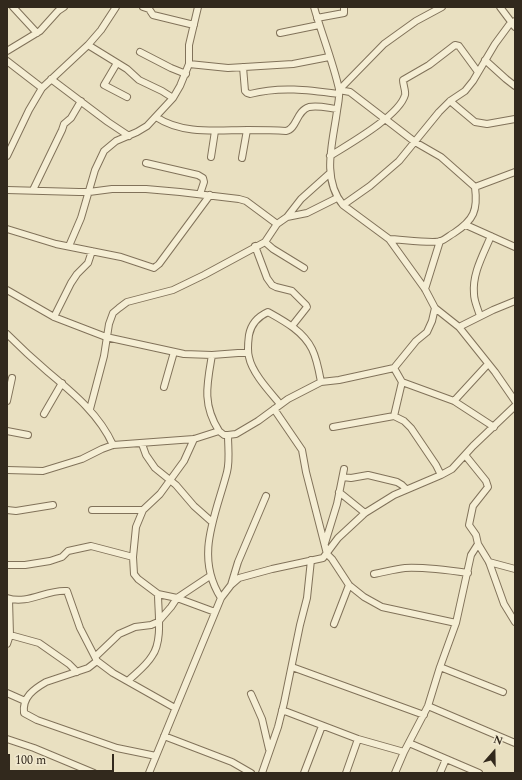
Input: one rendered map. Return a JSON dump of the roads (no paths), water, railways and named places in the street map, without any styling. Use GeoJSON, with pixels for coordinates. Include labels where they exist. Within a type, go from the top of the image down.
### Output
{"type":"FeatureCollection","features":[{"type":"Feature","properties":{"kind":"street"},"geometry":{"type":"LineString","coordinates":[[13,7],[37,33]]}},
{"type":"Feature","properties":{"kind":"street"},"geometry":{"type":"LineString","coordinates":[[7,51],[37,33],[64,7]]}},
{"type":"Feature","properties":{"kind":"street"},"geometry":{"type":"LineString","coordinates":[[7,156],[10,143],[42,88],[88,45],[101,30],[116,7]]}},
{"type":"Feature","properties":{"kind":"street"},"geometry":{"type":"LineString","coordinates":[[143,7],[149,9],[153,15],[194,26]]}},
{"type":"Feature","properties":{"kind":"street"},"geometry":{"type":"LineString","coordinates":[[69,246],[81,218],[95,170],[104,151],[116,141],[147,126],[173,98],[186,74],[189,64],[189,45],[198,7]]}},
{"type":"Feature","properties":{"kind":"street"},"geometry":{"type":"LineString","coordinates":[[314,7],[339,92],[330,156],[330,173],[333,190],[337,198],[343,205],[389,239],[425,288],[435,308],[459,327],[515,401]]}},
{"type":"Feature","properties":{"kind":"street"},"geometry":{"type":"LineString","coordinates":[[280,33],[318,22],[344,12],[344,7]]}},
{"type":"Feature","properties":{"kind":"street"},"geometry":{"type":"LineString","coordinates":[[339,92],[384,44],[432,9],[442,7]]}},
{"type":"Feature","properties":{"kind":"street"},"geometry":{"type":"LineString","coordinates":[[343,205],[370,186],[399,161],[450,101],[465,91],[495,44],[514,23],[500,7]]}},
{"type":"Feature","properties":{"kind":"street"},"geometry":{"type":"LineString","coordinates":[[88,45],[127,69],[139,80],[173,98]]}},
{"type":"Feature","properties":{"kind":"street"},"geometry":{"type":"LineString","coordinates":[[330,156],[385,120],[401,104],[406,94],[403,80],[429,65],[455,45],[459,46],[478,72]]}},
{"type":"Feature","properties":{"kind":"street"},"geometry":{"type":"LineString","coordinates":[[140,52],[186,74]]}},
{"type":"Feature","properties":{"kind":"street"},"geometry":{"type":"LineString","coordinates":[[189,64],[228,68],[293,64],[329,57]]}},
{"type":"Feature","properties":{"kind":"street"},"geometry":{"type":"LineString","coordinates":[[485,60],[515,86]]}},
{"type":"Feature","properties":{"kind":"street"},"geometry":{"type":"LineString","coordinates":[[7,61],[42,88]]}},
{"type":"Feature","properties":{"kind":"street"},"geometry":{"type":"LineString","coordinates":[[117,63],[104,85],[127,97]]}},
{"type":"Feature","properties":{"kind":"street"},"geometry":{"type":"LineString","coordinates":[[243,67],[245,91],[250,94],[269,89],[288,88],[350,92],[414,142],[441,157],[475,187],[477,201],[472,217],[466,225],[440,241],[389,239]]}},
{"type":"Feature","properties":{"kind":"street"},"geometry":{"type":"LineString","coordinates":[[51,78],[129,136]]}},
{"type":"Feature","properties":{"kind":"street"},"geometry":{"type":"LineString","coordinates":[[34,190],[64,124],[71,118],[81,101]]}},
{"type":"Feature","properties":{"kind":"street"},"geometry":{"type":"LineString","coordinates":[[450,101],[475,122],[487,124],[515,119]]}},
{"type":"Feature","properties":{"kind":"street"},"geometry":{"type":"LineString","coordinates":[[156,117],[180,128],[215,131],[290,130],[304,110],[310,107],[319,106],[337,109]]}},
{"type":"Feature","properties":{"kind":"street"},"geometry":{"type":"LineString","coordinates":[[242,158],[247,130]]}},
{"type":"Feature","properties":{"kind":"street"},"geometry":{"type":"LineString","coordinates":[[211,157],[215,131]]}},
{"type":"Feature","properties":{"kind":"street"},"geometry":{"type":"LineString","coordinates":[[146,163],[203,178],[204,182],[200,194]]}},
{"type":"Feature","properties":{"kind":"street"},"geometry":{"type":"LineString","coordinates":[[475,187],[515,172]]}},
{"type":"Feature","properties":{"kind":"street"},"geometry":{"type":"LineString","coordinates":[[90,409],[104,356],[108,324],[113,313],[127,302],[173,290],[265,242],[276,224],[287,217],[301,199],[330,173]]}},
{"type":"Feature","properties":{"kind":"street"},"geometry":{"type":"LineString","coordinates":[[7,190],[89,192],[112,189],[146,189],[210,195],[246,201],[276,224]]}},
{"type":"Feature","properties":{"kind":"street"},"geometry":{"type":"LineString","coordinates":[[7,229],[56,244],[121,257],[154,268],[159,264],[210,195]]}},
{"type":"Feature","properties":{"kind":"street"},"geometry":{"type":"LineString","coordinates":[[287,217],[307,213],[337,198]]}},
{"type":"Feature","properties":{"kind":"street"},"geometry":{"type":"LineString","coordinates":[[466,225],[515,247]]}},
{"type":"Feature","properties":{"kind":"street"},"geometry":{"type":"LineString","coordinates":[[480,316],[474,295],[474,282],[479,262],[491,236]]}},
{"type":"Feature","properties":{"kind":"street"},"geometry":{"type":"LineString","coordinates":[[425,288],[440,241]]}},
{"type":"Feature","properties":{"kind":"street"},"geometry":{"type":"LineString","coordinates":[[265,242],[273,249],[304,268]]}},
{"type":"Feature","properties":{"kind":"street"},"geometry":{"type":"LineString","coordinates":[[255,246],[272,285],[292,291],[307,307],[292,326]]}},
{"type":"Feature","properties":{"kind":"street"},"geometry":{"type":"LineString","coordinates":[[54,318],[71,283],[77,274],[88,263],[92,251]]}},
{"type":"Feature","properties":{"kind":"street"},"geometry":{"type":"LineString","coordinates":[[7,290],[54,318],[106,337],[154,346],[174,352],[212,355],[248,353]]}},
{"type":"Feature","properties":{"kind":"street"},"geometry":{"type":"LineString","coordinates":[[459,327],[515,301]]}},
{"type":"Feature","properties":{"kind":"street"},"geometry":{"type":"LineString","coordinates":[[212,355],[206,394],[211,415],[219,431],[228,436],[236,434],[280,404],[321,382],[339,380],[394,368],[416,341],[427,332],[435,308]]}},
{"type":"Feature","properties":{"kind":"street"},"geometry":{"type":"LineString","coordinates":[[280,404],[268,390],[251,365],[248,353],[250,330],[262,314],[268,312],[292,326],[312,348],[317,362],[321,382]]}},
{"type":"Feature","properties":{"kind":"street"},"geometry":{"type":"LineString","coordinates":[[7,334],[90,409],[108,434],[113,445]]}},
{"type":"Feature","properties":{"kind":"street"},"geometry":{"type":"LineString","coordinates":[[164,387],[174,352]]}},
{"type":"Feature","properties":{"kind":"street"},"geometry":{"type":"LineString","coordinates":[[454,401],[488,364]]}},
{"type":"Feature","properties":{"kind":"street"},"geometry":{"type":"LineString","coordinates":[[394,368],[402,382],[454,401],[494,427]]}},
{"type":"Feature","properties":{"kind":"street"},"geometry":{"type":"LineString","coordinates":[[7,401],[12,378]]}},
{"type":"Feature","properties":{"kind":"street"},"geometry":{"type":"LineString","coordinates":[[394,416],[402,382]]}},
{"type":"Feature","properties":{"kind":"street"},"geometry":{"type":"LineString","coordinates":[[44,414],[62,383]]}},
{"type":"Feature","properties":{"kind":"street"},"geometry":{"type":"LineString","coordinates":[[149,773],[220,598],[231,585],[239,578],[254,573],[324,558],[338,538],[365,513],[394,495],[452,469],[473,446],[515,406]]}},
{"type":"Feature","properties":{"kind":"street"},"geometry":{"type":"LineString","coordinates":[[274,409],[302,450],[306,472],[327,554],[348,585],[364,597],[382,607],[456,623]]}},
{"type":"Feature","properties":{"kind":"street"},"geometry":{"type":"LineString","coordinates":[[333,427],[394,416],[404,421],[411,428],[441,475]]}},
{"type":"Feature","properties":{"kind":"street"},"geometry":{"type":"LineString","coordinates":[[7,431],[28,435]]}},
{"type":"Feature","properties":{"kind":"street"},"geometry":{"type":"LineString","coordinates":[[7,470],[42,471],[82,459],[113,445],[142,444],[176,439],[194,439],[219,431]]}},
{"type":"Feature","properties":{"kind":"street"},"geometry":{"type":"LineString","coordinates":[[220,598],[210,576],[208,557],[212,522],[228,468],[228,436]]}},
{"type":"Feature","properties":{"kind":"street"},"geometry":{"type":"LineString","coordinates":[[194,439],[184,461],[156,498],[143,510],[136,527],[133,557],[134,574],[138,579],[158,594],[177,598],[215,612]]}},
{"type":"Feature","properties":{"kind":"street"},"geometry":{"type":"LineString","coordinates":[[142,444],[143,449],[150,461],[160,473],[176,485],[194,506],[212,522]]}},
{"type":"Feature","properties":{"kind":"street"},"geometry":{"type":"LineString","coordinates":[[465,455],[486,481],[488,487],[473,506],[469,525],[476,535],[478,544],[489,562],[504,604],[515,622]]}},
{"type":"Feature","properties":{"kind":"street"},"geometry":{"type":"LineString","coordinates":[[324,544],[337,504],[344,469]]}},
{"type":"Feature","properties":{"kind":"street"},"geometry":{"type":"LineString","coordinates":[[343,477],[351,478],[368,475],[397,482],[406,489]]}},
{"type":"Feature","properties":{"kind":"street"},"geometry":{"type":"LineString","coordinates":[[339,492],[365,513]]}},
{"type":"Feature","properties":{"kind":"street"},"geometry":{"type":"LineString","coordinates":[[231,585],[238,562],[266,496]]}},
{"type":"Feature","properties":{"kind":"street"},"geometry":{"type":"LineString","coordinates":[[7,510],[16,511],[53,505]]}},
{"type":"Feature","properties":{"kind":"street"},"geometry":{"type":"LineString","coordinates":[[92,510],[143,510]]}},
{"type":"Feature","properties":{"kind":"street"},"geometry":{"type":"LineString","coordinates":[[396,773],[404,752],[428,706],[456,623],[471,555],[478,544]]}},
{"type":"Feature","properties":{"kind":"street"},"geometry":{"type":"LineString","coordinates":[[7,565],[25,565],[50,561],[62,557],[68,551],[91,546],[133,557]]}},
{"type":"Feature","properties":{"kind":"street"},"geometry":{"type":"LineString","coordinates":[[262,773],[278,727],[282,710],[307,598],[312,560]]}},
{"type":"Feature","properties":{"kind":"street"},"geometry":{"type":"LineString","coordinates":[[489,562],[515,569]]}},
{"type":"Feature","properties":{"kind":"street"},"geometry":{"type":"LineString","coordinates":[[374,574],[406,568],[468,573]]}},
{"type":"Feature","properties":{"kind":"street"},"geometry":{"type":"LineString","coordinates":[[156,756],[117,748],[31,717],[24,713],[23,704],[34,690],[46,682],[88,668],[119,634],[135,627],[151,625],[158,622],[177,598],[210,576]]}},
{"type":"Feature","properties":{"kind":"street"},"geometry":{"type":"LineString","coordinates":[[334,624],[348,585]]}},
{"type":"Feature","properties":{"kind":"street"},"geometry":{"type":"LineString","coordinates":[[7,644],[10,636],[8,599],[23,600],[67,591],[78,624],[96,659],[112,673],[175,708]]}},
{"type":"Feature","properties":{"kind":"street"},"geometry":{"type":"LineString","coordinates":[[128,681],[147,664],[155,651],[158,635],[158,594]]}},
{"type":"Feature","properties":{"kind":"street"},"geometry":{"type":"LineString","coordinates":[[10,636],[39,644],[69,664],[77,672]]}},
{"type":"Feature","properties":{"kind":"street"},"geometry":{"type":"LineString","coordinates":[[292,667],[424,715]]}},
{"type":"Feature","properties":{"kind":"street"},"geometry":{"type":"LineString","coordinates":[[440,667],[503,692]]}},
{"type":"Feature","properties":{"kind":"street"},"geometry":{"type":"LineString","coordinates":[[7,693],[25,701]]}},
{"type":"Feature","properties":{"kind":"street"},"geometry":{"type":"LineString","coordinates":[[251,694],[262,719],[269,751]]}},
{"type":"Feature","properties":{"kind":"street"},"geometry":{"type":"LineString","coordinates":[[428,706],[515,743]]}},
{"type":"Feature","properties":{"kind":"street"},"geometry":{"type":"LineString","coordinates":[[282,710],[358,739],[404,752]]}},
{"type":"Feature","properties":{"kind":"street"},"geometry":{"type":"LineString","coordinates":[[304,773],[322,726]]}},
{"type":"Feature","properties":{"kind":"street"},"geometry":{"type":"LineString","coordinates":[[164,736],[232,762],[251,773]]}},
{"type":"Feature","properties":{"kind":"street"},"geometry":{"type":"LineString","coordinates":[[7,739],[34,748],[94,773]]}},
{"type":"Feature","properties":{"kind":"street"},"geometry":{"type":"LineString","coordinates":[[346,773],[358,739]]}},
{"type":"Feature","properties":{"kind":"street"},"geometry":{"type":"LineString","coordinates":[[409,743],[479,773]]}},
{"type":"Feature","properties":{"kind":"street"},"geometry":{"type":"LineString","coordinates":[[440,773],[446,759]]}}]}
